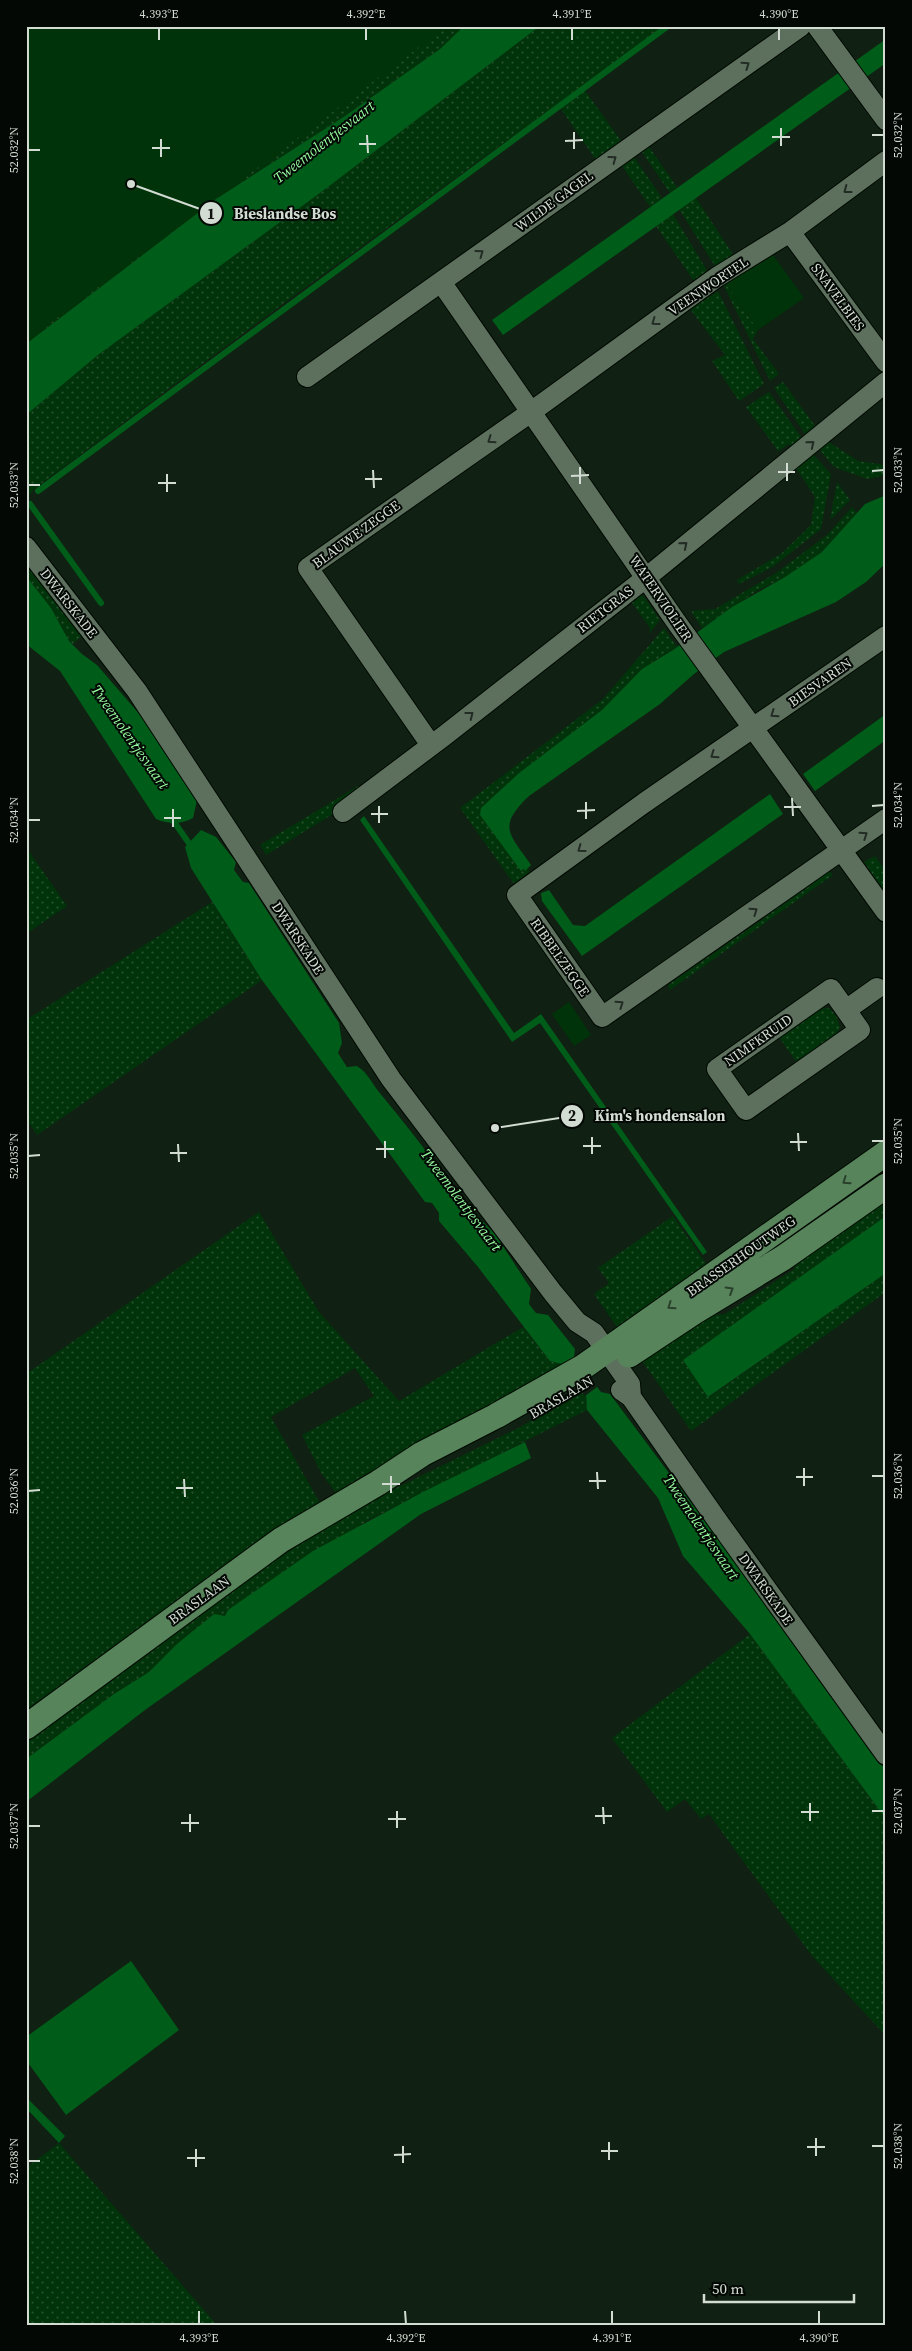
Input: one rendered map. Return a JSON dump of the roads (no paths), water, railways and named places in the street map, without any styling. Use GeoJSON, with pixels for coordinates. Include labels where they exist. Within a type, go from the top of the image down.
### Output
{"type":"FeatureCollection","features":[{"type":"Feature","properties":{"kind":"main road","name":"BRASSERHOUTWEG"},"geometry":{"type":"LineString","coordinates":[[593,1369],[886,1153]]}},
{"type":"Feature","properties":{"kind":"main road","name":"BRASSERHOUTWEG"},"geometry":{"type":"LineString","coordinates":[[593,1369],[694,1312],[783,1258],[886,1186]]}},
{"type":"Feature","properties":{"kind":"main road","name":"BRASLAAN"},"geometry":{"type":"LineString","coordinates":[[26,1727],[281,1540],[378,1483],[431,1466],[504,1429],[593,1369]]}},
{"type":"Feature","properties":{"kind":"street","name":"WILDE GAGEL"},"geometry":{"type":"LineString","coordinates":[[307,377],[801,26]]}},
{"type":"Feature","properties":{"kind":"street"},"geometry":{"type":"LineString","coordinates":[[817,26],[886,120]]}},
{"type":"Feature","properties":{"kind":"street","name":"VEENWORTEL"},"geometry":{"type":"LineString","coordinates":[[531,412],[717,278],[790,232],[886,161]]}},
{"type":"Feature","properties":{"kind":"street","name":"SNAVELBIES"},"geometry":{"type":"LineString","coordinates":[[790,232],[886,362]]}},
{"type":"Feature","properties":{"kind":"street","name":"WATERVIOLIER"},"geometry":{"type":"LineString","coordinates":[[441,282],[647,577],[677,623],[886,912]]}},
{"type":"Feature","properties":{"kind":"street","name":"RIETGRAS"},"geometry":{"type":"LineString","coordinates":[[343,812],[647,577],[886,382]]}},
{"type":"Feature","properties":{"kind":"street","name":"BLAUWE ZEGGE"},"geometry":{"type":"LineString","coordinates":[[431,745],[308,568],[531,412]]}},
{"type":"Feature","properties":{"kind":"street","name":"DWARSKADE"},"geometry":{"type":"LineString","coordinates":[[26,548],[137,691],[391,1080],[577,1322],[594,1333],[593,1369],[631,1397],[728,1536],[886,1755]]}},
{"type":"Feature","properties":{"kind":"street","name":"BIESVAREN"},"geometry":{"type":"LineString","coordinates":[[754,727],[886,636]]}},
{"type":"Feature","properties":{"kind":"street","name":"RIBBELZEGGE"},"geometry":{"type":"LineString","coordinates":[[754,727],[517,895],[602,1017],[842,850]]}},
{"type":"Feature","properties":{"kind":"street"},"geometry":{"type":"LineString","coordinates":[[842,850],[886,819]]}},
{"type":"Feature","properties":{"kind":"street"},"geometry":{"type":"LineString","coordinates":[[846,1010],[876,988]]}},
{"type":"Feature","properties":{"kind":"street","name":"NIMFKRUID"},"geometry":{"type":"LineString","coordinates":[[831,989],[846,1010],[860,1030],[746,1110],[717,1069],[831,989]]}},
{"type":"Feature","properties":{"kind":"water"},"geometry":{"type":"Polygon","coordinates":[[[464,26],[540,26],[320,193],[98,355],[26,415],[26,344],[216,199],[345,116],[440,49],[464,26]]]}},
{"type":"Feature","properties":{"kind":"water"},"geometry":{"type":"Polygon","coordinates":[[[886,39],[886,63],[503,335],[492,320],[886,39]]]}},
{"type":"Feature","properties":{"kind":"water"},"geometry":{"type":"Polygon","coordinates":[[[886,495],[886,563],[866,582],[836,602],[724,652],[694,674],[660,704],[529,796],[513,815],[510,823],[512,837],[531,865],[525,871],[524,869],[521,871],[480,815],[481,808],[519,773],[602,710],[642,669],[673,650],[732,607],[785,577],[822,552],[865,504],[886,495]]]}},
{"type":"Feature","properties":{"kind":"water"},"geometry":{"type":"Polygon","coordinates":[[[26,576],[51,608],[69,641],[97,665],[141,716],[197,800],[193,818],[184,822],[174,823],[156,819],[60,671],[26,644],[26,576]]]}},
{"type":"Feature","properties":{"kind":"water"},"geometry":{"type":"Polygon","coordinates":[[[886,714],[886,740],[815,791],[803,774],[886,714]]]}},
{"type":"Feature","properties":{"kind":"water"},"geometry":{"type":"Polygon","coordinates":[[[770,794],[783,814],[582,956],[542,901],[541,893],[549,890],[573,925],[585,926],[770,794]]]}},
{"type":"Feature","properties":{"kind":"water"},"geometry":{"type":"Polygon","coordinates":[[[364,816],[514,1033],[541,1014],[707,1252],[703,1255],[540,1023],[512,1042],[360,820],[364,816]]]}},
{"type":"Feature","properties":{"kind":"water"},"geometry":{"type":"Polygon","coordinates":[[[201,830],[216,837],[236,862],[234,870],[243,882],[249,883],[339,1023],[342,1043],[338,1053],[347,1067],[357,1066],[367,1075],[448,1181],[447,1188],[456,1200],[463,1201],[495,1234],[531,1289],[529,1304],[536,1313],[548,1315],[575,1349],[574,1357],[601,1392],[610,1394],[886,1764],[886,1819],[750,1634],[683,1556],[658,1498],[587,1410],[586,1395],[562,1364],[550,1361],[478,1267],[439,1221],[439,1213],[432,1203],[425,1202],[262,980],[191,868],[185,847],[201,830]]]}},
{"type":"Feature","properties":{"kind":"water"},"geometry":{"type":"Polygon","coordinates":[[[886,1216],[886,1273],[708,1397],[683,1360],[886,1216]]]}},
{"type":"Feature","properties":{"kind":"water"},"geometry":{"type":"Polygon","coordinates":[[[525,1442],[531,1458],[421,1514],[145,1710],[26,1802],[26,1759],[114,1694],[149,1672],[177,1644],[214,1614],[225,1616],[228,1610],[313,1551],[425,1491],[525,1442]]]}},
{"type":"Feature","properties":{"kind":"water"},"geometry":{"type":"Polygon","coordinates":[[[131,1961],[179,2030],[66,2115],[26,2060],[26,2037],[131,1961]]]}},
{"type":"Feature","properties":{"kind":"water"},"geometry":{"type":"Polygon","coordinates":[[[26,2097],[65,2136],[59,2143],[26,2108],[26,2097]]]}},
{"type":"Feature","properties":{"kind":"waterway"},"geometry":{"type":"LineString","coordinates":[[38,491],[668,26]]}},
{"type":"Feature","properties":{"kind":"waterway"},"geometry":{"type":"LineString","coordinates":[[30,504],[101,603]]}},
{"type":"Feature","properties":{"kind":"waterway","name":"Tweemolentjesvaart"},"geometry":{"type":"LineString","coordinates":[[170,816],[193,849]]}},
{"type":"Feature","properties":{"kind":"place","name":"Bieslandse Bos"},"geometry":{"type":"Point","coordinates":[131,184]}},
{"type":"Feature","properties":{"kind":"place","name":"Kim's hondensalon"},"geometry":{"type":"Point","coordinates":[495,1128]}}]}
